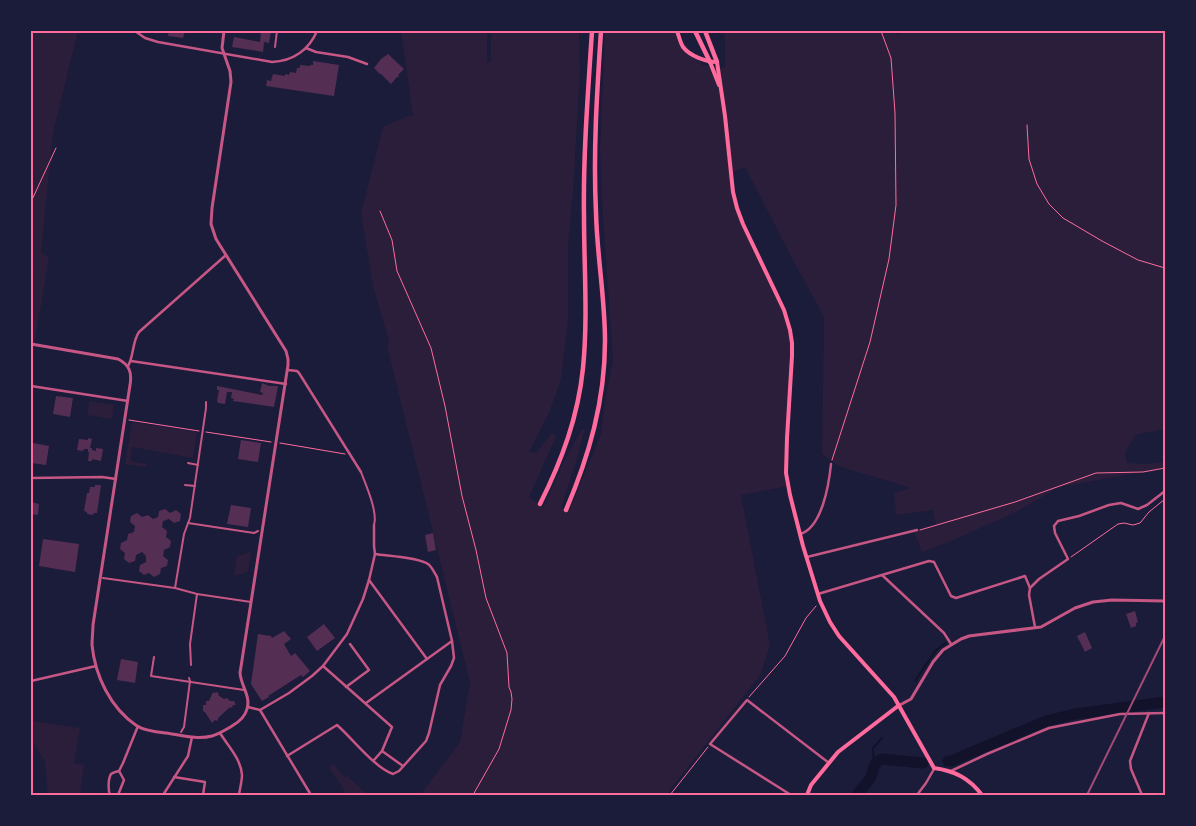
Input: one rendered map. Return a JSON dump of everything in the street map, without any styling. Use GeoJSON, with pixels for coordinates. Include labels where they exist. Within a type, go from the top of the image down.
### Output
{"type":"FeatureCollection","features":[{"type":"Feature","properties":{"kind":"highway"},"geometry":{"type":"LineString","coordinates":[[540,504],[566,446],[583,369],[585,314],[584,174],[592,31]]}},
{"type":"Feature","properties":{"kind":"highway"},"geometry":{"type":"LineString","coordinates":[[566,510],[590,446],[597,420],[604,375],[604,316],[596,223],[595,162],[596,103],[601,31]]}},
{"type":"Feature","properties":{"kind":"highway"},"geometry":{"type":"LineString","coordinates":[[695,31],[710,62]]}},
{"type":"Feature","properties":{"kind":"highway"},"geometry":{"type":"LineString","coordinates":[[705,31],[717,62]]}},
{"type":"Feature","properties":{"kind":"main road"},"geometry":{"type":"LineString","coordinates":[[677,31],[681,44],[687,51],[710,62],[717,62],[735,200],[743,224],[784,310],[791,336],[792,356],[786,462],[788,483],[800,534],[820,601],[839,636],[894,697],[934,768],[950,771],[968,781],[982,795]]}},
{"type":"Feature","properties":{"kind":"main road"},"geometry":{"type":"LineString","coordinates":[[710,62],[721,92]]}},
{"type":"Feature","properties":{"kind":"main road"},"geometry":{"type":"LineString","coordinates":[[807,795],[811,785],[838,752],[898,706]]}},
{"type":"Feature","properties":{"kind":"street"},"geometry":{"type":"LineString","coordinates":[[135,31],[145,38],[158,42],[272,62],[292,58],[306,48],[317,31]]}},
{"type":"Feature","properties":{"kind":"street"},"geometry":{"type":"LineString","coordinates":[[31,344],[123,361],[128,366],[131,374],[93,626],[92,643],[96,666],[103,687],[122,712],[138,726],[148,730],[192,737],[205,737],[220,733],[241,719],[246,714],[248,707],[248,697],[241,681],[240,673],[288,370],[286,351],[213,232],[211,216],[231,82],[230,70],[222,48],[224,31]]}},
{"type":"Feature","properties":{"kind":"street"},"geometry":{"type":"LineString","coordinates":[[275,47],[277,31]]}},
{"type":"Feature","properties":{"kind":"street"},"geometry":{"type":"LineString","coordinates":[[306,48],[316,52],[348,57],[367,64]]}},
{"type":"Feature","properties":{"kind":"street"},"geometry":{"type":"LineString","coordinates":[[128,366],[139,332],[226,256]]}},
{"type":"Feature","properties":{"kind":"street"},"geometry":{"type":"LineString","coordinates":[[131,361],[286,384]]}},
{"type":"Feature","properties":{"kind":"street"},"geometry":{"type":"LineString","coordinates":[[248,707],[260,710],[303,684],[323,666],[347,634],[370,580],[375,554],[373,508],[361,472],[299,373],[288,370]]}},
{"type":"Feature","properties":{"kind":"street"},"geometry":{"type":"LineString","coordinates":[[31,386],[128,401]]}},
{"type":"Feature","properties":{"kind":"street"},"geometry":{"type":"LineString","coordinates":[[175,588],[184,534],[195,486],[206,402]]}},
{"type":"Feature","properties":{"kind":"street"},"geometry":{"type":"LineString","coordinates":[[188,463],[198,465]]}},
{"type":"Feature","properties":{"kind":"street"},"geometry":{"type":"LineString","coordinates":[[800,534],[809,530],[818,516],[830,479],[831,464]]}},
{"type":"Feature","properties":{"kind":"street"},"geometry":{"type":"LineString","coordinates":[[31,478],[102,477],[116,479]]}},
{"type":"Feature","properties":{"kind":"street"},"geometry":{"type":"LineString","coordinates":[[184,485],[195,486]]}},
{"type":"Feature","properties":{"kind":"street"},"geometry":{"type":"LineString","coordinates":[[1030,588],[1039,579],[1068,559],[1055,533],[1054,526],[1058,521],[1079,516],[1109,505],[1122,503],[1138,509],[1147,505],[1165,491]]}},
{"type":"Feature","properties":{"kind":"street"},"geometry":{"type":"LineString","coordinates":[[185,506],[191,507]]}},
{"type":"Feature","properties":{"kind":"street"},"geometry":{"type":"LineString","coordinates":[[188,523],[258,531]]}},
{"type":"Feature","properties":{"kind":"street"},"geometry":{"type":"LineString","coordinates":[[807,557],[917,530]]}},
{"type":"Feature","properties":{"kind":"street"},"geometry":{"type":"LineString","coordinates":[[287,756],[337,725],[374,760],[389,773],[393,774],[426,741],[440,685],[452,666],[454,658],[452,641],[437,577],[427,563],[375,554]]}},
{"type":"Feature","properties":{"kind":"street"},"geometry":{"type":"LineString","coordinates":[[818,594],[930,561],[934,562],[951,596],[956,598],[1025,576],[1030,588],[1029,595],[1035,627]]}},
{"type":"Feature","properties":{"kind":"street"},"geometry":{"type":"LineString","coordinates":[[882,575],[944,633],[952,644]]}},
{"type":"Feature","properties":{"kind":"street"},"geometry":{"type":"LineString","coordinates":[[103,578],[175,588],[197,594],[251,602]]}},
{"type":"Feature","properties":{"kind":"street"},"geometry":{"type":"LineString","coordinates":[[370,580],[427,659]]}},
{"type":"Feature","properties":{"kind":"street"},"geometry":{"type":"LineString","coordinates":[[191,665],[190,644],[197,594]]}},
{"type":"Feature","properties":{"kind":"street"},"geometry":{"type":"LineString","coordinates":[[898,706],[911,699],[933,662],[943,650],[969,636],[1040,626],[1075,608],[1093,602],[1112,600],[1164,601],[1165,595]]}},
{"type":"Feature","properties":{"kind":"street"},"geometry":{"type":"LineString","coordinates":[[366,703],[452,641]]}},
{"type":"Feature","properties":{"kind":"street"},"geometry":{"type":"LineString","coordinates":[[346,686],[369,670],[350,644]]}},
{"type":"Feature","properties":{"kind":"street"},"geometry":{"type":"LineString","coordinates":[[154,657],[151,676],[244,690]]}},
{"type":"Feature","properties":{"kind":"street"},"geometry":{"type":"LineString","coordinates":[[31,681],[96,666]]}},
{"type":"Feature","properties":{"kind":"street"},"geometry":{"type":"LineString","coordinates":[[323,666],[392,727],[382,750],[374,760]]}},
{"type":"Feature","properties":{"kind":"street"},"geometry":{"type":"LineString","coordinates":[[181,732],[184,727],[189,678]]}},
{"type":"Feature","properties":{"kind":"street"},"geometry":{"type":"LineString","coordinates":[[791,795],[710,744],[747,700],[829,763]]}},
{"type":"Feature","properties":{"kind":"street"},"geometry":{"type":"LineString","coordinates":[[260,710],[311,795]]}},
{"type":"Feature","properties":{"kind":"street"},"geometry":{"type":"LineString","coordinates":[[1142,795],[1131,769],[1130,761],[1149,713]]}},
{"type":"Feature","properties":{"kind":"street"},"geometry":{"type":"LineString","coordinates":[[950,771],[1049,728],[1120,714],[1165,713]]}},
{"type":"Feature","properties":{"kind":"street"},"geometry":{"type":"LineString","coordinates":[[110,795],[108,792],[110,776],[119,771],[138,726]]}},
{"type":"Feature","properties":{"kind":"street"},"geometry":{"type":"LineString","coordinates":[[220,733],[238,759],[241,768],[242,779],[239,795]]}},
{"type":"Feature","properties":{"kind":"street"},"geometry":{"type":"LineString","coordinates":[[163,795],[188,756],[192,737]]}},
{"type":"Feature","properties":{"kind":"street"},"geometry":{"type":"LineString","coordinates":[[382,750],[403,766]]}},
{"type":"Feature","properties":{"kind":"street"},"geometry":{"type":"LineString","coordinates":[[917,795],[934,768]]}},
{"type":"Feature","properties":{"kind":"street"},"geometry":{"type":"LineString","coordinates":[[118,795],[124,780],[119,771]]}},
{"type":"Feature","properties":{"kind":"street"},"geometry":{"type":"LineString","coordinates":[[174,777],[205,782],[203,795]]}},
{"type":"Feature","properties":{"kind":"path"},"geometry":{"type":"LineString","coordinates":[[831,464],[870,342],[889,259],[896,205],[895,113],[891,58],[881,31]]}},
{"type":"Feature","properties":{"kind":"path"},"geometry":{"type":"LineString","coordinates":[[1026,125],[1029,159],[1037,184],[1049,204],[1063,218],[1102,241],[1138,260],[1165,268]]}},
{"type":"Feature","properties":{"kind":"path"},"geometry":{"type":"LineString","coordinates":[[31,202],[56,148]]}},
{"type":"Feature","properties":{"kind":"path"},"geometry":{"type":"LineString","coordinates":[[380,211],[392,240],[397,271],[431,348],[445,406],[462,496],[486,598],[507,653],[509,687],[512,699],[511,710],[499,748],[473,795]]}},
{"type":"Feature","properties":{"kind":"path"},"geometry":{"type":"LineString","coordinates":[[125,420],[351,455]]}},
{"type":"Feature","properties":{"kind":"path"},"geometry":{"type":"LineString","coordinates":[[917,530],[1015,502],[1096,473],[1143,472],[1165,468]]}},
{"type":"Feature","properties":{"kind":"path"},"geometry":{"type":"LineString","coordinates":[[1068,559],[1118,524],[1124,522],[1133,525],[1140,523],[1149,512],[1165,499]]}},
{"type":"Feature","properties":{"kind":"path"},"geometry":{"type":"LineString","coordinates":[[747,700],[785,656],[806,618],[820,601]]}},
{"type":"Feature","properties":{"kind":"path"},"geometry":{"type":"LineString","coordinates":[[670,795],[710,744]]}},
{"type":"Feature","properties":{"kind":"shaded area"},"geometry":{"type":"Polygon","coordinates":[[[31,31],[78,31],[53,133],[41,253],[49,257],[32,359],[31,31]]]}},
{"type":"Feature","properties":{"kind":"shaded area"},"geometry":{"type":"Polygon","coordinates":[[[401,31],[487,31],[487,63],[491,61],[491,31],[579,31],[580,72],[568,248],[568,321],[561,379],[549,413],[529,452],[536,453],[552,433],[556,437],[529,497],[543,508],[563,463],[582,429],[585,429],[561,508],[569,511],[601,434],[613,360],[600,149],[605,31],[675,31],[702,65],[725,68],[725,35],[722,31],[895,31],[897,35],[908,31],[1165,31],[1165,429],[1135,435],[1125,453],[1127,463],[1149,464],[1165,462],[1165,468],[1059,487],[1016,512],[922,552],[914,532],[936,525],[933,510],[896,515],[894,493],[911,488],[838,466],[822,454],[824,317],[745,167],[732,173],[740,213],[779,293],[789,321],[792,343],[785,436],[789,486],[741,495],[770,645],[761,674],[666,795],[420,795],[460,742],[470,682],[387,346],[389,341],[373,286],[361,213],[383,127],[410,115],[413,116],[401,31]]]}},
{"type":"Feature","properties":{"kind":"shaded area"},"geometry":{"type":"Polygon","coordinates":[[[89,401],[114,405],[112,419],[87,415],[89,401]]]}},
{"type":"Feature","properties":{"kind":"shaded area"},"geometry":{"type":"Polygon","coordinates":[[[132,422],[197,432],[193,458],[132,447],[130,461],[147,464],[146,467],[125,464],[132,422]]]}},
{"type":"Feature","properties":{"kind":"shaded area"},"geometry":{"type":"Polygon","coordinates":[[[251,552],[248,572],[234,576],[237,556],[251,552]]]}},
{"type":"Feature","properties":{"kind":"shaded area"},"geometry":{"type":"Polygon","coordinates":[[[31,721],[80,728],[74,763],[84,765],[80,795],[48,795],[45,762],[31,738],[31,721]]]}},
{"type":"Feature","properties":{"kind":"shaded area"},"geometry":{"type":"Polygon","coordinates":[[[333,763],[344,777],[347,776],[368,795],[347,795],[330,769],[333,763]]]}},
{"type":"Feature","properties":{"kind":"building"},"geometry":{"type":"Polygon","coordinates":[[[169,31],[185,31],[183,38],[168,36],[169,31]]]}},
{"type":"Feature","properties":{"kind":"building"},"geometry":{"type":"Polygon","coordinates":[[[261,31],[271,31],[269,43],[264,42],[263,52],[232,47],[234,37],[260,42],[261,31]]]}},
{"type":"Feature","properties":{"kind":"building"},"geometry":{"type":"Polygon","coordinates":[[[388,54],[404,69],[391,84],[374,68],[388,54]]]}},
{"type":"Feature","properties":{"kind":"building"},"geometry":{"type":"Polygon","coordinates":[[[313,61],[339,65],[334,96],[266,86],[267,80],[271,81],[273,74],[285,76],[285,74],[289,75],[290,72],[296,73],[300,65],[310,66],[313,65],[313,61]]]}},
{"type":"Feature","properties":{"kind":"building"},"geometry":{"type":"Polygon","coordinates":[[[262,383],[269,386],[278,386],[274,407],[233,401],[234,399],[231,398],[232,392],[227,392],[225,404],[218,403],[217,401],[219,390],[217,390],[217,386],[262,395],[263,393],[260,392],[262,383]]]}},
{"type":"Feature","properties":{"kind":"building"},"geometry":{"type":"Polygon","coordinates":[[[56,396],[73,398],[70,417],[53,414],[56,396]]]}},
{"type":"Feature","properties":{"kind":"building"},"geometry":{"type":"Polygon","coordinates":[[[88,438],[92,439],[90,448],[92,450],[96,451],[96,448],[103,449],[101,461],[92,459],[92,461],[88,461],[88,449],[83,451],[77,450],[79,439],[88,440],[88,438]]]}},
{"type":"Feature","properties":{"kind":"building"},"geometry":{"type":"Polygon","coordinates":[[[241,440],[261,443],[258,462],[238,459],[241,440]]]}},
{"type":"Feature","properties":{"kind":"building"},"geometry":{"type":"Polygon","coordinates":[[[33,443],[49,446],[46,465],[31,463],[33,443]]]}},
{"type":"Feature","properties":{"kind":"building"},"geometry":{"type":"Polygon","coordinates":[[[95,485],[101,485],[97,513],[93,515],[87,514],[84,511],[87,493],[89,493],[90,487],[95,487],[95,485]]]}},
{"type":"Feature","properties":{"kind":"building"},"geometry":{"type":"Polygon","coordinates":[[[31,502],[39,504],[38,515],[31,514],[31,502]]]}},
{"type":"Feature","properties":{"kind":"building"},"geometry":{"type":"Polygon","coordinates":[[[231,505],[251,508],[248,527],[227,524],[231,505]]]}},
{"type":"Feature","properties":{"kind":"building"},"geometry":{"type":"Polygon","coordinates":[[[165,509],[170,513],[176,510],[181,514],[180,521],[174,523],[169,519],[163,521],[162,527],[167,531],[166,537],[171,541],[170,547],[164,550],[163,556],[168,560],[167,566],[161,568],[160,574],[154,577],[149,573],[144,575],[139,571],[140,565],[146,562],[146,556],[142,552],[136,555],[135,561],[129,563],[124,559],[125,553],[120,549],[121,543],[127,540],[128,534],[134,532],[135,526],[130,522],[131,516],[137,513],[142,517],[148,515],[153,519],[158,517],[159,511],[165,509]]]}},
{"type":"Feature","properties":{"kind":"building"},"geometry":{"type":"Polygon","coordinates":[[[433,533],[436,550],[428,552],[425,535],[433,533]]]}},
{"type":"Feature","properties":{"kind":"building"},"geometry":{"type":"Polygon","coordinates":[[[43,539],[79,544],[75,572],[39,566],[43,539]]]}},
{"type":"Feature","properties":{"kind":"building"},"geometry":{"type":"Polygon","coordinates":[[[1135,611],[1138,622],[1136,626],[1131,628],[1126,614],[1135,611]]]}},
{"type":"Feature","properties":{"kind":"building"},"geometry":{"type":"Polygon","coordinates":[[[324,624],[335,638],[317,651],[307,637],[324,624]]]}},
{"type":"Feature","properties":{"kind":"building"},"geometry":{"type":"Polygon","coordinates":[[[284,631],[291,639],[284,644],[291,656],[295,653],[310,671],[262,701],[251,684],[258,634],[271,636],[272,638],[284,631]]]}},
{"type":"Feature","properties":{"kind":"building"},"geometry":{"type":"Polygon","coordinates":[[[1085,632],[1092,648],[1085,652],[1077,636],[1085,632]]]}},
{"type":"Feature","properties":{"kind":"building"},"geometry":{"type":"Polygon","coordinates":[[[121,659],[138,662],[135,683],[117,680],[121,659]]]}},
{"type":"Feature","properties":{"kind":"building"},"geometry":{"type":"Polygon","coordinates":[[[213,692],[217,692],[224,699],[227,698],[230,701],[234,701],[236,705],[233,705],[232,708],[230,707],[217,721],[215,720],[212,723],[203,711],[203,705],[206,705],[206,701],[209,701],[213,692]]]}},
{"type":"Feature","properties":{"kind":"waterway"},"geometry":{"type":"LineString","coordinates":[[915,681],[936,650],[946,643]]}},
{"type":"Feature","properties":{"kind":"waterway"},"geometry":{"type":"LineString","coordinates":[[948,761],[1046,721],[1075,714],[1165,702]]}},
{"type":"Feature","properties":{"kind":"waterway"},"geometry":{"type":"LineString","coordinates":[[874,765],[873,748],[882,738]]}},
{"type":"Feature","properties":{"kind":"waterway"},"geometry":{"type":"LineString","coordinates":[[857,795],[870,779],[876,763],[882,759],[923,763]]}},
{"type":"Feature","properties":{"kind":"railway"},"geometry":{"type":"LineString","coordinates":[[1087,795],[1165,636]]}}]}
